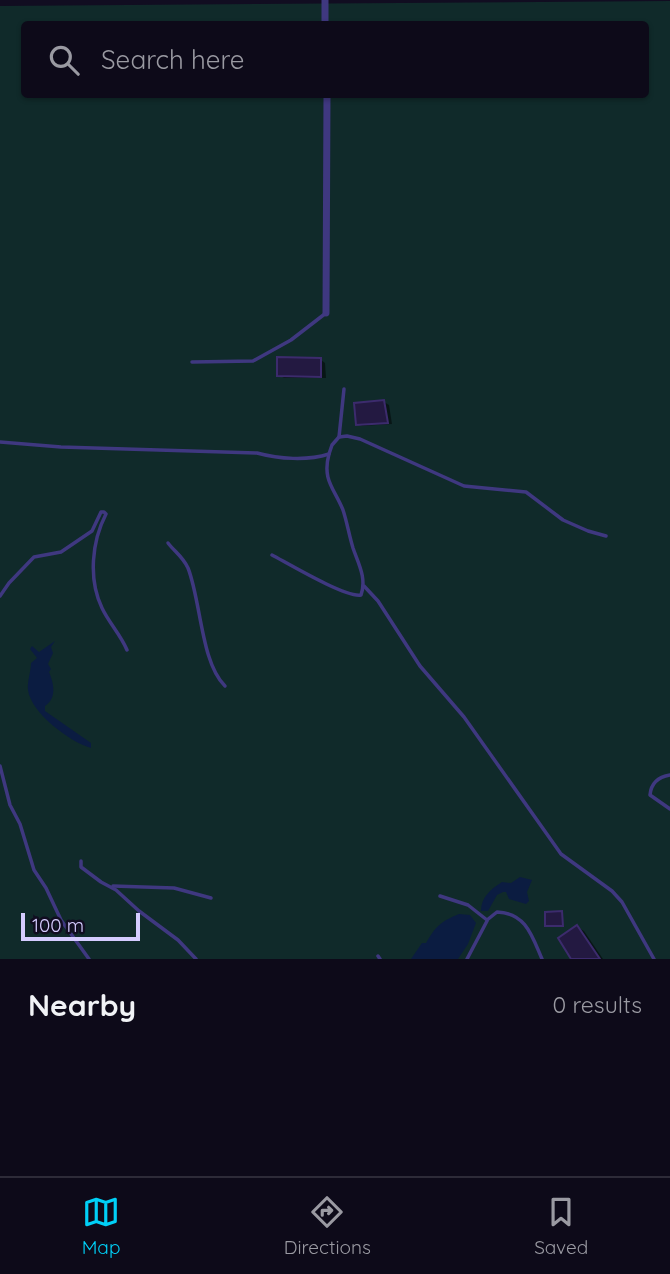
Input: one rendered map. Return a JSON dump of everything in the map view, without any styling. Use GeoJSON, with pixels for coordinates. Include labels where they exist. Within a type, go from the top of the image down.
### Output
{"type":"FeatureCollection","features":[{"type":"Feature","properties":{"kind":"street"},"geometry":{"type":"LineString","coordinates":[[325,0],[325,21]]}},
{"type":"Feature","properties":{"kind":"street"},"geometry":{"type":"LineString","coordinates":[[326,313],[327,98]]}},
{"type":"Feature","properties":{"kind":"lane"},"geometry":{"type":"LineString","coordinates":[[192,362],[253,361],[291,341],[326,313]]}},
{"type":"Feature","properties":{"kind":"lane"},"geometry":{"type":"LineString","coordinates":[[338,438],[344,389]]}},
{"type":"Feature","properties":{"kind":"lane"},"geometry":{"type":"LineString","coordinates":[[606,536],[563,520],[526,492],[464,486],[380,447],[347,436],[338,438],[331,445],[325,467],[327,480],[344,512],[364,586],[378,601],[420,666],[464,716],[561,854],[612,891],[622,902],[654,959]]}},
{"type":"Feature","properties":{"kind":"lane"},"geometry":{"type":"LineString","coordinates":[[0,442],[61,447],[257,453],[276,458],[320,457],[329,454]]}},
{"type":"Feature","properties":{"kind":"lane"},"geometry":{"type":"LineString","coordinates":[[0,596],[34,557],[68,548],[92,531],[101,512],[104,512],[106,514],[99,527],[94,555],[94,585],[102,609],[127,650]]}},
{"type":"Feature","properties":{"kind":"lane"},"geometry":{"type":"LineString","coordinates":[[168,543],[181,556],[189,570],[212,668],[225,686]]}},
{"type":"Feature","properties":{"kind":"lane"},"geometry":{"type":"LineString","coordinates":[[272,555],[355,596],[361,595],[364,586]]}},
{"type":"Feature","properties":{"kind":"lane"},"geometry":{"type":"LineString","coordinates":[[0,766],[10,804],[20,824],[34,870],[61,920],[89,959]]}},
{"type":"Feature","properties":{"kind":"lane"},"geometry":{"type":"LineString","coordinates":[[670,775],[652,784],[650,795],[670,809]]}},
{"type":"Feature","properties":{"kind":"lane"},"geometry":{"type":"LineString","coordinates":[[81,861],[81,867],[178,940],[196,959]]}},
{"type":"Feature","properties":{"kind":"lane"},"geometry":{"type":"LineString","coordinates":[[110,887],[174,888],[211,898]]}},
{"type":"Feature","properties":{"kind":"lane"},"geometry":{"type":"LineString","coordinates":[[440,897],[468,905],[487,920]]}},
{"type":"Feature","properties":{"kind":"lane"},"geometry":{"type":"LineString","coordinates":[[467,959],[487,920],[497,912],[510,913],[518,918],[530,931],[542,959]]}},
{"type":"Feature","properties":{"kind":"green space"},"geometry":{"type":"Polygon","coordinates":[[[670,1],[670,959],[0,959],[0,6],[670,1]]]}},
{"type":"Feature","properties":{"kind":"water"},"geometry":{"type":"Polygon","coordinates":[[[55,641],[48,664],[51,669],[49,672],[53,695],[45,706],[45,711],[91,743],[91,748],[73,740],[53,725],[31,699],[28,687],[31,663],[37,658],[30,649],[32,646],[39,652],[55,641]]]}},
{"type":"Feature","properties":{"kind":"water"},"geometry":{"type":"Polygon","coordinates":[[[520,877],[532,880],[527,892],[529,901],[526,904],[509,899],[506,892],[503,892],[497,895],[488,911],[481,911],[485,898],[491,891],[502,882],[511,883],[520,877]]]}},
{"type":"Feature","properties":{"kind":"water"},"geometry":{"type":"Polygon","coordinates":[[[459,914],[470,915],[476,923],[468,944],[458,959],[411,959],[439,925],[459,914]]]}},
{"type":"Feature","properties":{"kind":"building"},"geometry":{"type":"Polygon","coordinates":[[[277,357],[321,358],[321,377],[277,376],[277,357]]]}},
{"type":"Feature","properties":{"kind":"building"},"geometry":{"type":"Polygon","coordinates":[[[384,400],[388,423],[356,425],[354,403],[384,400]]]}},
{"type":"Feature","properties":{"kind":"building"},"geometry":{"type":"Polygon","coordinates":[[[562,911],[563,926],[545,926],[545,912],[562,911]]]}},
{"type":"Feature","properties":{"kind":"building"},"geometry":{"type":"Polygon","coordinates":[[[577,925],[600,959],[571,959],[558,938],[577,925]]]}}]}
